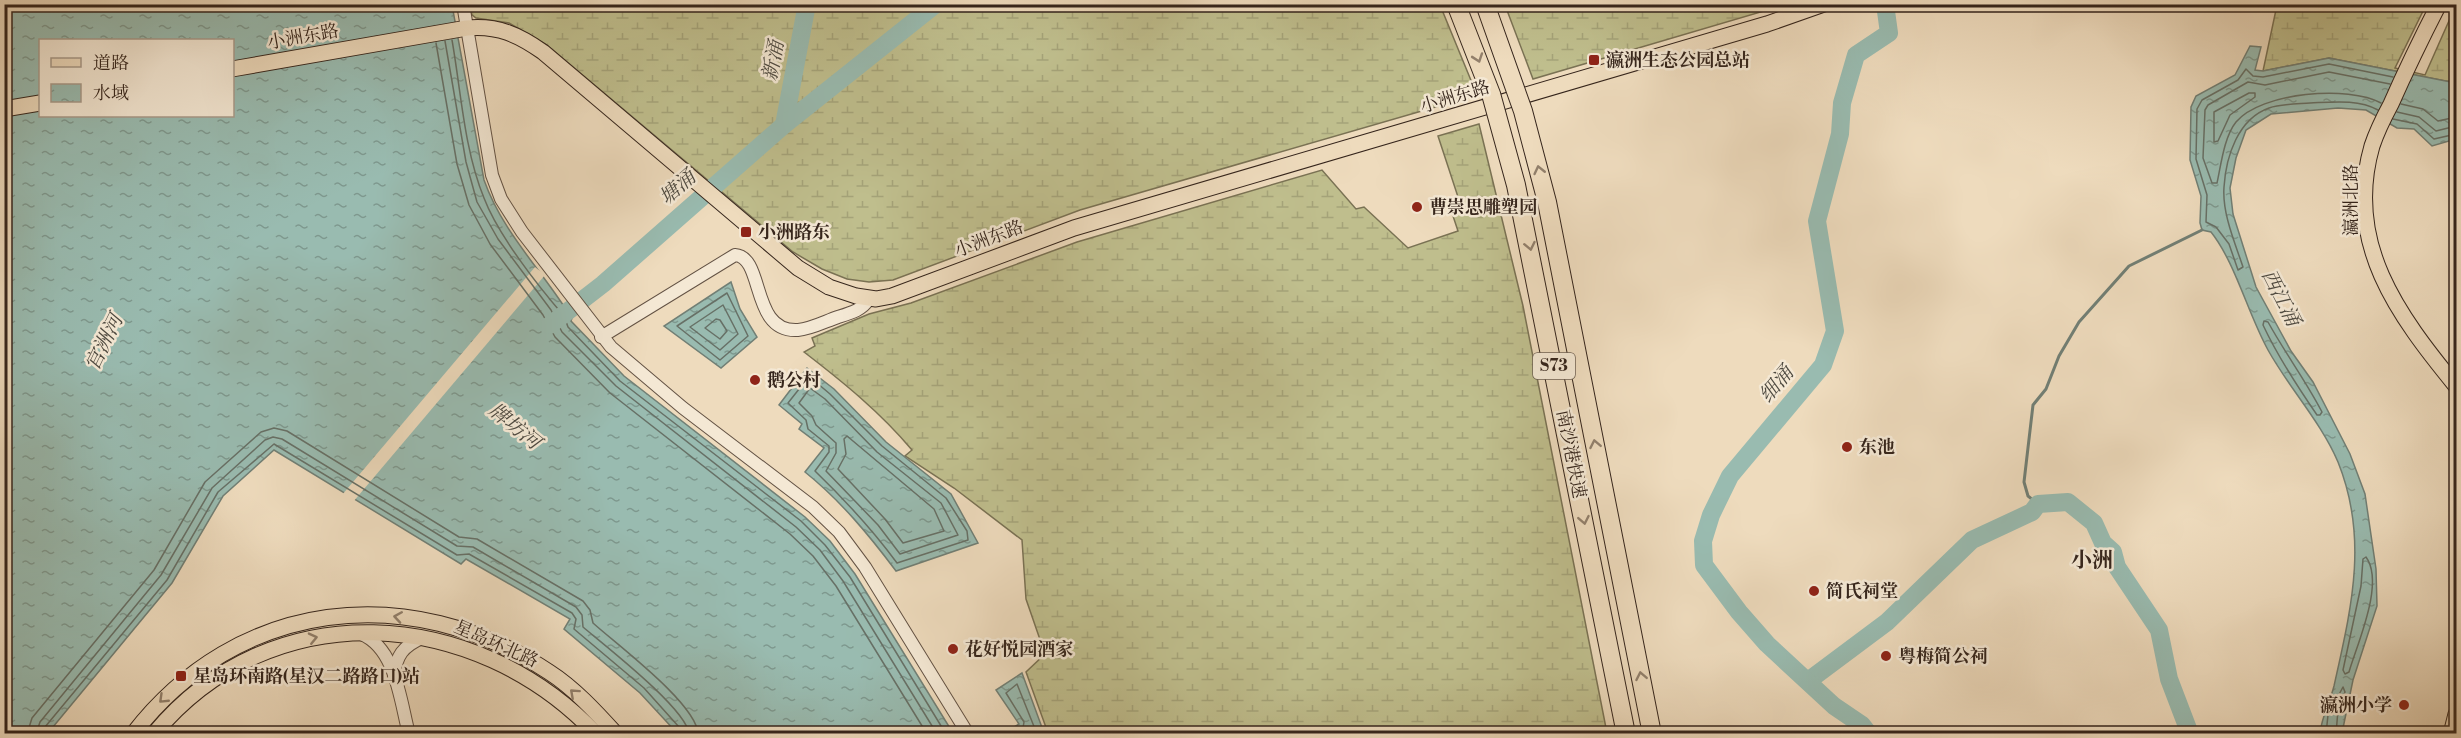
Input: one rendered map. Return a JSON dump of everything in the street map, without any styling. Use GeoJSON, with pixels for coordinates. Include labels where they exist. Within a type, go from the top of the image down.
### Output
{"type":"FeatureCollection","features":[{"type":"Feature","properties":{"kind":"highway","name":"南沙港快速"},"geometry":{"type":"LineString","coordinates":[[1456,4],[1491,94],[1516,185],[1626,734]]}},
{"type":"Feature","properties":{"kind":"highway","name":"南沙港快速"},"geometry":{"type":"LineString","coordinates":[[1485,4],[1523,111],[1547,202],[1652,734]]}},
{"type":"Feature","properties":{"kind":"main road","name":"小洲东路"},"geometry":{"type":"LineString","coordinates":[[234,69],[462,28],[498,28],[529,41],[809,276],[848,294],[869,298],[903,292],[1074,228],[1767,24],[1824,4]]}},
{"type":"Feature","properties":{"kind":"main road","name":"瀛洲北路"},"geometry":{"type":"LineString","coordinates":[[2439,4],[2373,145],[2366,186],[2367,228],[2374,260],[2405,316],[2457,386]]}},
{"type":"Feature","properties":{"kind":"main road"},"geometry":{"type":"LineString","coordinates":[[4,109],[39,103]]}},
{"type":"Feature","properties":{"kind":"main road","name":"星岛环北路"},"geometry":{"type":"LineString","coordinates":[[133,734],[158,702],[177,686],[229,650],[264,632],[330,617],[382,615],[462,629],[509,648],[552,673],[616,734]]}},
{"type":"Feature","properties":{"kind":"main road","name":"星岛环北路"},"geometry":{"type":"LineString","coordinates":[[154,734],[181,704],[209,681],[257,655],[317,637],[357,632],[424,637],[463,646],[523,674],[546,690],[597,734]]}},
{"type":"Feature","properties":{"kind":"main road"},"geometry":{"type":"LineString","coordinates":[[2451,734],[2457,714]]}},
{"type":"Feature","properties":{"kind":"street"},"geometry":{"type":"LineString","coordinates":[[463,4],[462,28],[488,161],[496,188],[522,232],[601,337],[632,367],[813,507],[839,532],[865,567],[968,734]]}},
{"type":"Feature","properties":{"kind":"street"},"geometry":{"type":"LineString","coordinates":[[601,337],[735,255],[747,260],[765,309],[775,322],[784,328],[804,329],[859,309],[869,298]]}},
{"type":"Feature","properties":{"kind":"street"},"geometry":{"type":"LineString","coordinates":[[357,632],[380,645],[394,677],[409,734]]}},
{"type":"Feature","properties":{"kind":"street"},"geometry":{"type":"LineString","coordinates":[[394,677],[398,655],[409,643],[424,637]]}},
{"type":"Feature","properties":{"kind":"green space"},"geometry":{"type":"Polygon","coordinates":[[[469,5],[1440,5],[1477,95],[1080,210],[893,280],[869,282],[847,279],[822,269],[793,252],[547,45],[509,23],[476,18],[471,14],[469,5]]]}},
{"type":"Feature","properties":{"kind":"green space"},"geometry":{"type":"Polygon","coordinates":[[[1505,5],[1784,5],[1533,79],[1505,5]]]}},
{"type":"Feature","properties":{"kind":"green space"},"geometry":{"type":"Polygon","coordinates":[[[2277,5],[2426,5],[2395,68],[2425,75],[2456,5],[2456,83],[2329,58],[2263,71],[2277,5]]]}},
{"type":"Feature","properties":{"kind":"green space"},"geometry":{"type":"Polygon","coordinates":[[[1479,124],[1523,306],[1607,733],[1048,733],[1026,672],[1045,654],[1026,599],[1022,540],[954,488],[905,456],[912,450],[887,423],[847,386],[804,352],[815,346],[812,338],[869,314],[911,303],[1077,242],[1322,170],[1356,209],[1364,207],[1408,248],[1458,231],[1452,213],[1462,209],[1438,136],[1479,124]]]}},
{"type":"Feature","properties":{"kind":"water"},"geometry":{"type":"Polygon","coordinates":[[[4,5],[452,5],[484,180],[511,232],[567,311],[588,302],[573,315],[571,321],[624,376],[805,517],[830,541],[855,574],[953,733],[677,733],[640,693],[564,629],[570,619],[466,559],[461,564],[274,450],[223,496],[172,583],[48,733],[5,733],[4,5]]]}},
{"type":"Feature","properties":{"kind":"water"},"geometry":{"type":"Polygon","coordinates":[[[2250,46],[2261,47],[2255,70],[2263,71],[2329,58],[2456,83],[2456,139],[2432,146],[2414,129],[2397,128],[2366,110],[2338,108],[2271,114],[2246,130],[2236,158],[2230,188],[2233,214],[2256,287],[2291,351],[2313,382],[2350,454],[2365,494],[2376,569],[2377,606],[2353,680],[2342,733],[2320,733],[2334,686],[2351,602],[2355,546],[2353,519],[2347,491],[2331,447],[2268,350],[2220,244],[2211,232],[2202,230],[2201,196],[2190,160],[2191,107],[2196,96],[2235,75],[2250,46]]]}},
{"type":"Feature","properties":{"kind":"water"},"geometry":{"type":"Polygon","coordinates":[[[731,282],[740,309],[757,337],[721,368],[664,326],[731,282]]]}},
{"type":"Feature","properties":{"kind":"water"},"geometry":{"type":"Polygon","coordinates":[[[807,368],[834,389],[886,442],[951,494],[978,543],[896,571],[854,519],[805,472],[824,448],[799,429],[802,424],[779,405],[807,368]]]}},
{"type":"Feature","properties":{"kind":"water"},"geometry":{"type":"Polygon","coordinates":[[[1022,673],[1044,733],[1004,733],[1019,724],[996,690],[1022,673]]]}},
{"type":"Feature","properties":{"kind":"pier"},"geometry":{"type":"Polygon","coordinates":[[[535,267],[545,275],[353,502],[342,495],[535,267]]]}},
{"type":"Feature","properties":{"kind":"waterway","name":"新涌"},"geometry":{"type":"LineString","coordinates":[[784,125],[807,4]]}},
{"type":"Feature","properties":{"kind":"waterway","name":"塘涌"},"geometry":{"type":"LineString","coordinates":[[550,325],[603,284],[784,125],[936,4]]}},
{"type":"Feature","properties":{"kind":"waterway","name":"细涌"},"geometry":{"type":"LineString","coordinates":[[1869,734],[1862,725],[1834,706],[1767,644],[1739,612],[1704,565],[1703,541],[1711,515],[1730,476],[1823,365],[1835,331],[1817,221],[1840,134],[1842,103],[1856,55],[1889,33],[1885,4]]}},
{"type":"Feature","properties":{"kind":"waterway"},"geometry":{"type":"LineString","coordinates":[[2038,504],[2028,496],[2024,482],[2033,405],[2046,389],[2059,356],[2079,322],[2129,266],[2202,230]]}},
{"type":"Feature","properties":{"kind":"waterway"},"geometry":{"type":"LineString","coordinates":[[1808,681],[1887,622],[1972,540],[2032,512],[2038,504],[2068,502],[2094,523],[2103,543],[2113,552],[2117,567],[2159,630],[2169,679],[2190,734]]}},
{"type":"Feature","properties":{"kind":"place","name":"瀛洲生态公园总站"},"geometry":{"type":"Point","coordinates":[1594,60]}},
{"type":"Feature","properties":{"kind":"place","name":"曹崇思雕塑园"},"geometry":{"type":"Point","coordinates":[1417,207]}},
{"type":"Feature","properties":{"kind":"place","name":"小洲路东"},"geometry":{"type":"Point","coordinates":[746,232]}},
{"type":"Feature","properties":{"kind":"place","name":"鹅公村"},"geometry":{"type":"Point","coordinates":[755,380]}},
{"type":"Feature","properties":{"kind":"place","name":"东池"},"geometry":{"type":"Point","coordinates":[1847,447]}},
{"type":"Feature","properties":{"kind":"place","name":"简氏祠堂"},"geometry":{"type":"Point","coordinates":[1814,591]}},
{"type":"Feature","properties":{"kind":"place","name":"花好悦园酒家"},"geometry":{"type":"Point","coordinates":[953,649]}},
{"type":"Feature","properties":{"kind":"place","name":"粤梅简公祠"},"geometry":{"type":"Point","coordinates":[1886,656]}},
{"type":"Feature","properties":{"kind":"place","name":"星岛环南路(星汉二路路口)站"},"geometry":{"type":"Point","coordinates":[181,676]}},
{"type":"Feature","properties":{"kind":"place","name":"瀛洲小学"},"geometry":{"type":"Point","coordinates":[2404,705]}},
{"type":"Feature","properties":{"kind":"district","name":"小洲"},"geometry":{"type":"Point","coordinates":[2092,561]}},
{"type":"Feature","properties":{"kind":"water label","name":"西江涌"},"geometry":{"type":"Point","coordinates":[2280,298]}},
{"type":"Feature","properties":{"kind":"water label","name":"官洲河"},"geometry":{"type":"Point","coordinates":[105,343]}},
{"type":"Feature","properties":{"kind":"water label","name":"牌坊河"},"geometry":{"type":"Point","coordinates":[514,427]}}]}
